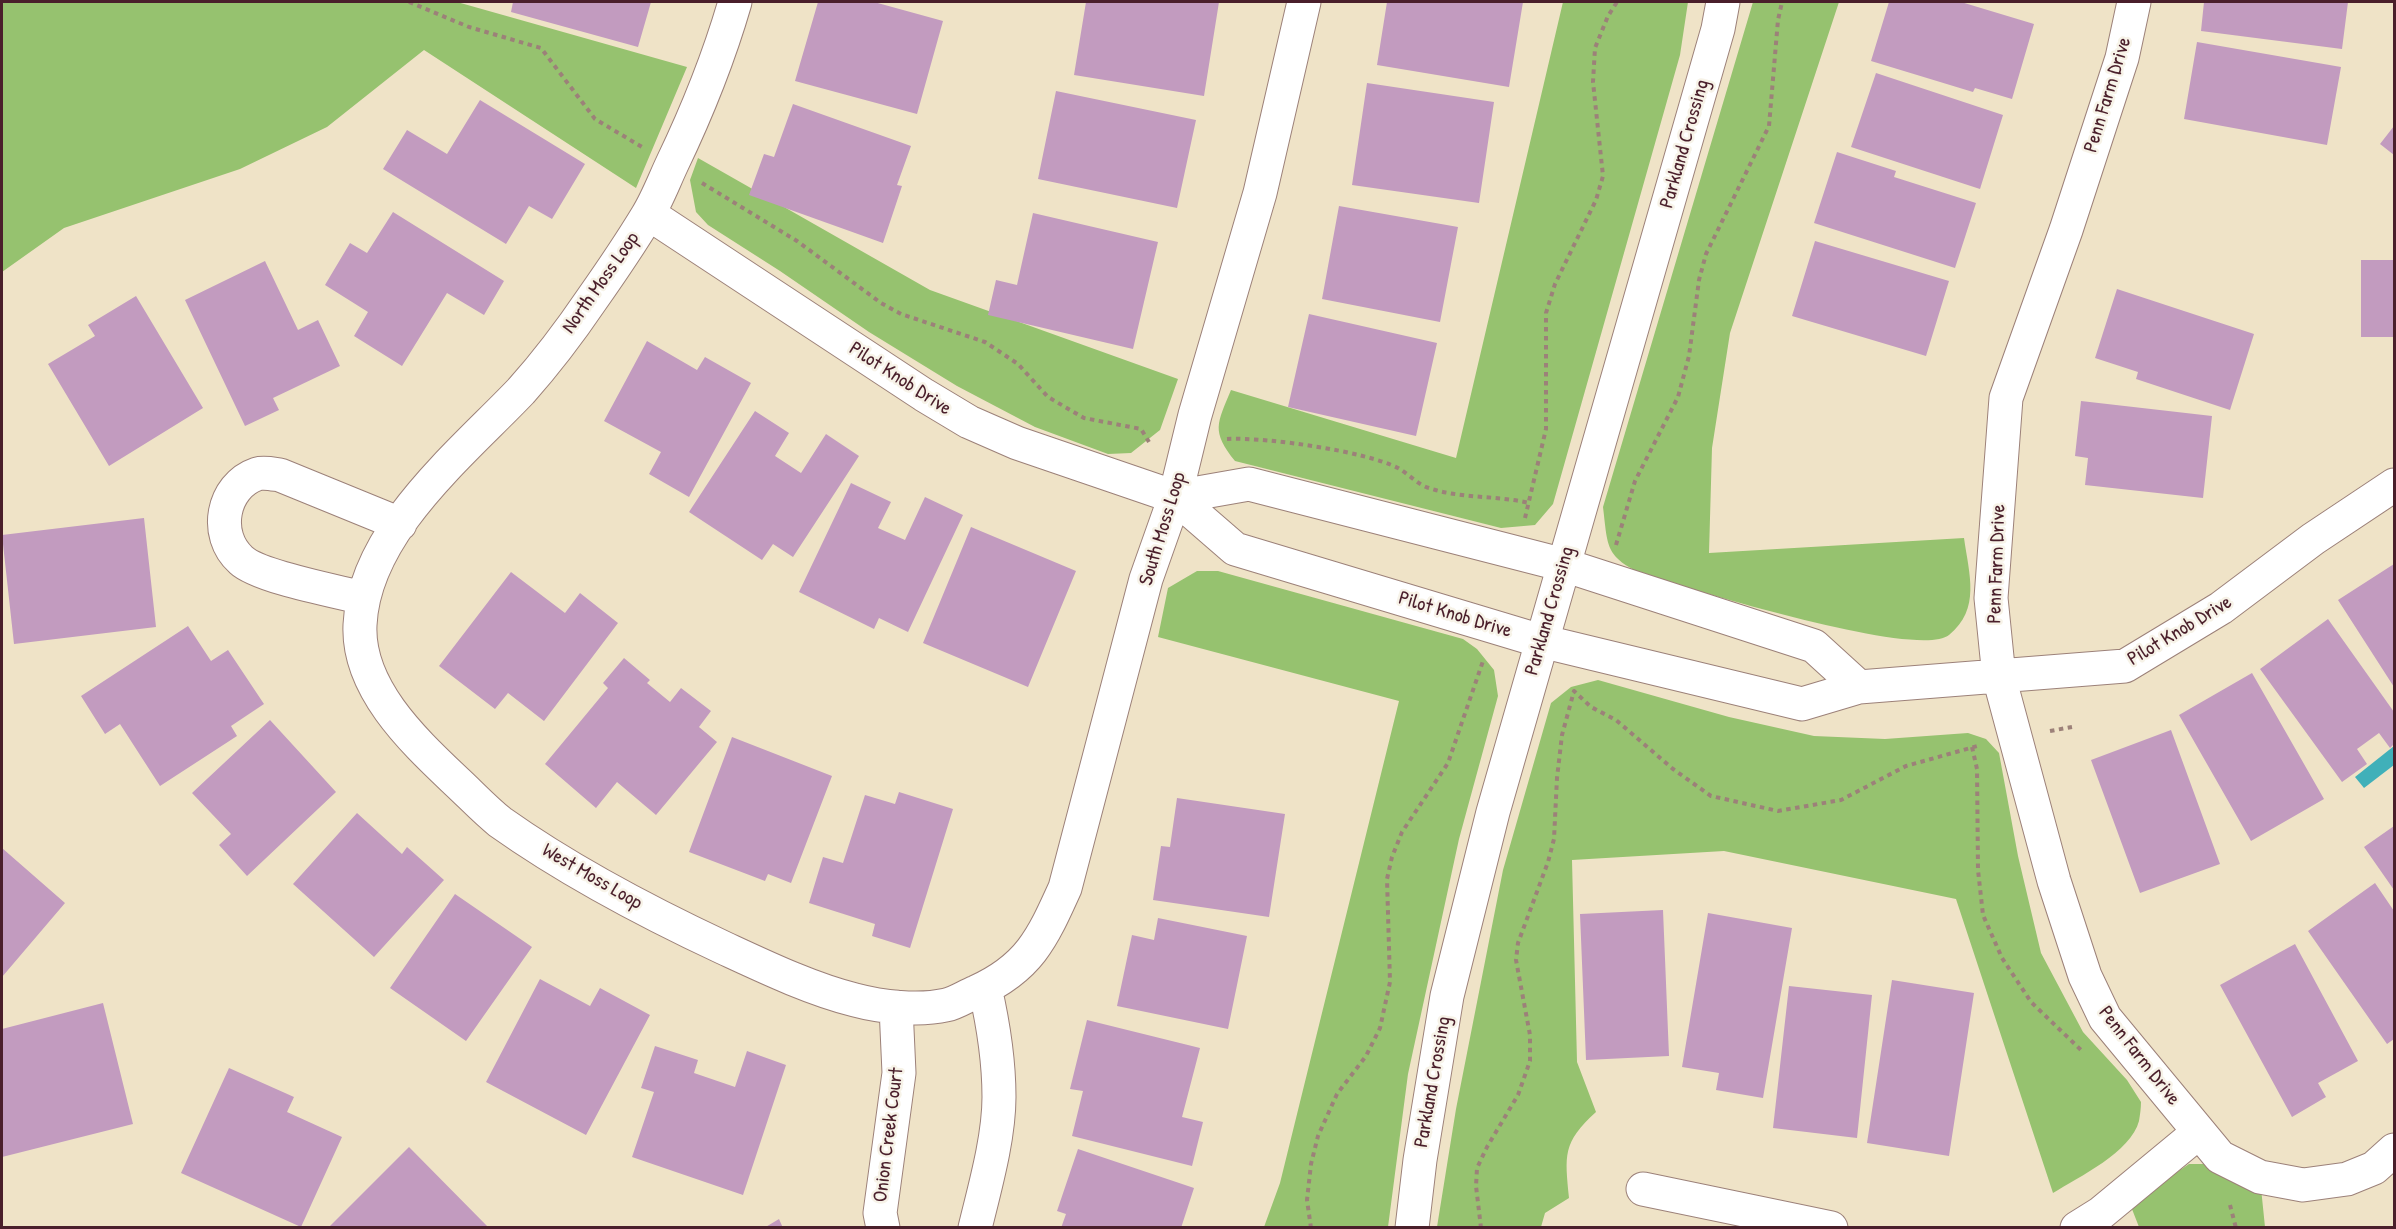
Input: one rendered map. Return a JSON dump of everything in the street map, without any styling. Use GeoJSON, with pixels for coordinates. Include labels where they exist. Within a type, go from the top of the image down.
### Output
{"type":"FeatureCollection","features":[{"type":"Feature","properties":{"kind":"street","name":"North Moss Loop"},"geometry":{"type":"LineString","coordinates":[[377,557],[438,476],[524,387],[591,302],[649,214],[686,136],[725,37],[735,2]]}},
{"type":"Feature","properties":{"kind":"street","name":"South Moss Loop"},"geometry":{"type":"LineString","coordinates":[[947,1005],[985,987],[1017,968],[1045,932],[1065,888],[1146,579],[1175,497],[1188,442],[1260,193],[1304,2]]}},
{"type":"Feature","properties":{"kind":"street","name":"Parkland Crossing"},"geometry":{"type":"LineString","coordinates":[[1412,1227],[1420,1160],[1447,996],[1493,812],[1711,52],[1723,2]]}},
{"type":"Feature","properties":{"kind":"street","name":"Penn Farm Drive"},"geometry":{"type":"LineString","coordinates":[[2134,2],[2115,79],[2066,230],[2006,398],[1991,598],[1999,677],[2054,881],[2085,976],[2105,1018],[2199,1132],[2220,1157],[2246,1172],[2289,1184],[2323,1183],[2348,1179],[2374,1168],[2394,1150]]}},
{"type":"Feature","properties":{"kind":"street","name":"Pilot Knob Drive"},"geometry":{"type":"LineString","coordinates":[[649,214],[924,395],[969,422],[1017,443],[1175,497],[1234,549],[1541,641],[1802,704],[1858,687],[2125,666],[2221,608],[2313,538],[2394,485]]}},
{"type":"Feature","properties":{"kind":"street"},"geometry":{"type":"LineString","coordinates":[[363,598],[258,571],[240,560],[228,543],[224,522],[226,506],[233,492],[244,480],[260,473],[280,475],[400,524]]}},
{"type":"Feature","properties":{"kind":"street","name":"Pilot Knob Drive"},"geometry":{"type":"LineString","coordinates":[[1175,497],[1249,484],[1564,565],[1814,646],[1858,687]]}},
{"type":"Feature","properties":{"kind":"street","name":"West Moss Loop"},"geometry":{"type":"LineString","coordinates":[[377,557],[363,598],[359,629],[366,665],[378,693],[414,742],[497,820],[585,875],[673,924],[772,970],[855,1000],[896,1007],[947,1005]]}},
{"type":"Feature","properties":{"kind":"street"},"geometry":{"type":"LineString","coordinates":[[975,1227],[990,1165],[999,1098],[995,1032],[985,987]]}},
{"type":"Feature","properties":{"kind":"street","name":"Onion Creek Court"},"geometry":{"type":"LineString","coordinates":[[883,1227],[880,1213],[899,1073],[896,1007]]}},
{"type":"Feature","properties":{"kind":"street"},"geometry":{"type":"LineString","coordinates":[[2077,1227],[2101,1213],[2199,1132]]}},
{"type":"Feature","properties":{"kind":"street"},"geometry":{"type":"LineString","coordinates":[[1643,1189],[1831,1227]]}},
{"type":"Feature","properties":{"kind":"path"},"geometry":{"type":"LineString","coordinates":[[409,2],[469,27],[541,48],[596,119],[797,241],[881,303],[901,314],[986,342],[1018,363],[1048,397],[1084,418],[1141,429],[1151,445],[1249,438],[1358,455],[1398,468],[1427,488],[1463,495],[1510,498],[1529,503]]}},
{"type":"Feature","properties":{"kind":"path"},"geometry":{"type":"LineString","coordinates":[[1525,522],[1546,429],[1546,313],[1555,284],[1596,200],[1603,176],[1593,82],[1595,48],[1608,16],[1617,2]]}},
{"type":"Feature","properties":{"kind":"path"},"geometry":{"type":"LineString","coordinates":[[1614,550],[1635,481],[1678,397],[1689,356],[1699,280],[1706,254],[1769,126],[1778,20],[1782,2]]}},
{"type":"Feature","properties":{"kind":"path"},"geometry":{"type":"LineString","coordinates":[[1311,1227],[1307,1200],[1311,1164],[1318,1136],[1336,1095],[1366,1056],[1380,1028],[1390,982],[1387,879],[1392,857],[1402,832],[1448,763],[1483,661]]}},
{"type":"Feature","properties":{"kind":"path"},"geometry":{"type":"LineString","coordinates":[[1481,1227],[1476,1186],[1477,1168],[1518,1095],[1530,1061],[1530,1035],[1516,960],[1518,943],[1548,862],[1554,839],[1562,735],[1574,691],[1591,707],[1616,720],[1673,769],[1711,796],[1778,811],[1841,800],[1906,766],[1971,747],[2072,727]]}},
{"type":"Feature","properties":{"kind":"path"},"geometry":{"type":"LineString","coordinates":[[1971,747],[1977,769],[1978,870],[1983,915],[2002,958],[2031,1002],[2090,1059]]}},
{"type":"Feature","properties":{"kind":"green space"},"geometry":{"type":"Polygon","coordinates":[[[2,2],[457,2],[687,67],[636,188],[424,50],[327,127],[240,169],[64,228],[2,272],[2,2]]]}},
{"type":"Feature","properties":{"kind":"green space"},"geometry":{"type":"Polygon","coordinates":[[[1563,2],[1688,2],[1680,55],[1553,504],[1535,525],[1501,528],[1235,461],[1219,434],[1222,411],[1231,390],[1456,458],[1563,2]]]}},
{"type":"Feature","properties":{"kind":"green space"},"geometry":{"type":"Polygon","coordinates":[[[1753,2],[1839,2],[1730,333],[1712,448],[1709,553],[1964,538],[1970,578],[1969,602],[1966,614],[1949,635],[1929,640],[1895,638],[1851,630],[1752,606],[1644,575],[1615,556],[1608,542],[1603,507],[1753,2]]]}},
{"type":"Feature","properties":{"kind":"green space"},"geometry":{"type":"Polygon","coordinates":[[[698,158],[930,290],[1178,379],[1160,430],[1131,453],[1108,454],[1035,427],[957,386],[869,332],[708,225],[696,212],[690,180],[698,158]]]}},
{"type":"Feature","properties":{"kind":"green space"},"geometry":{"type":"Polygon","coordinates":[[[1197,571],[1218,571],[1463,639],[1477,649],[1494,670],[1498,696],[1459,839],[1408,1074],[1388,1227],[1264,1227],[1280,1183],[1399,701],[1158,637],[1168,588],[1197,571]]]}},
{"type":"Feature","properties":{"kind":"green space"},"geometry":{"type":"Polygon","coordinates":[[[1598,680],[1729,717],[1814,736],[1885,739],[1968,733],[1986,739],[1999,753],[2018,856],[2041,953],[2083,1032],[2127,1080],[2141,1102],[2139,1121],[2126,1143],[2103,1163],[2053,1193],[1956,899],[1724,851],[1572,860],[1577,1062],[1596,1112],[1571,1141],[1567,1160],[1569,1198],[1545,1213],[1541,1227],[1437,1227],[1456,1109],[1503,870],[1551,703],[1571,687],[1598,680]]]}},
{"type":"Feature","properties":{"kind":"green space"},"geometry":{"type":"Polygon","coordinates":[[[2189,1164],[2206,1164],[2261,1188],[2265,1227],[2139,1227],[2130,1204],[2189,1164]]]}},
{"type":"Feature","properties":{"kind":"water"},"geometry":{"type":"Polygon","coordinates":[[[2394,746],[2394,765],[2364,788],[2355,777],[2394,746]]]}},
{"type":"Feature","properties":{"kind":"building"},"geometry":{"type":"Polygon","coordinates":[[[513,2],[651,2],[638,47],[511,12],[513,2]]]}},
{"type":"Feature","properties":{"kind":"building"},"geometry":{"type":"Polygon","coordinates":[[[818,2],[874,2],[943,21],[917,114],[795,81],[818,2]]]}},
{"type":"Feature","properties":{"kind":"building"},"geometry":{"type":"Polygon","coordinates":[[[1086,2],[1219,2],[1204,96],[1074,75],[1086,2]]]}},
{"type":"Feature","properties":{"kind":"building"},"geometry":{"type":"Polygon","coordinates":[[[1387,2],[1523,2],[1509,87],[1377,65],[1387,2]]]}},
{"type":"Feature","properties":{"kind":"building"},"geometry":{"type":"Polygon","coordinates":[[[1889,2],[1961,2],[2034,24],[2012,99],[1975,88],[1973,92],[1871,61],[1889,2]]]}},
{"type":"Feature","properties":{"kind":"building"},"geometry":{"type":"Polygon","coordinates":[[[2204,2],[2348,2],[2342,49],[2201,31],[2204,2]]]}},
{"type":"Feature","properties":{"kind":"building"},"geometry":{"type":"Polygon","coordinates":[[[2197,42],[2341,67],[2327,145],[2184,119],[2197,42]]]}},
{"type":"Feature","properties":{"kind":"building"},"geometry":{"type":"Polygon","coordinates":[[[1876,73],[2003,115],[1980,189],[1851,147],[1876,73]]]}},
{"type":"Feature","properties":{"kind":"building"},"geometry":{"type":"Polygon","coordinates":[[[1367,83],[1494,102],[1479,203],[1352,185],[1367,83]]]}},
{"type":"Feature","properties":{"kind":"building"},"geometry":{"type":"Polygon","coordinates":[[[1056,91],[1196,120],[1177,208],[1038,179],[1056,91]]]}},
{"type":"Feature","properties":{"kind":"building"},"geometry":{"type":"Polygon","coordinates":[[[480,100],[585,164],[552,219],[529,206],[506,244],[383,169],[407,130],[447,154],[480,100]]]}},
{"type":"Feature","properties":{"kind":"building"},"geometry":{"type":"Polygon","coordinates":[[[793,104],[911,146],[897,185],[902,186],[883,243],[749,195],[764,154],[774,157],[793,104]]]}},
{"type":"Feature","properties":{"kind":"building"},"geometry":{"type":"Polygon","coordinates":[[[2394,126],[2394,155],[2380,144],[2394,126]]]}},
{"type":"Feature","properties":{"kind":"building"},"geometry":{"type":"Polygon","coordinates":[[[1837,152],[1896,171],[1894,177],[1976,203],[1955,268],[1814,223],[1837,152]]]}},
{"type":"Feature","properties":{"kind":"building"},"geometry":{"type":"Polygon","coordinates":[[[1339,206],[1458,227],[1440,322],[1322,299],[1339,206]]]}},
{"type":"Feature","properties":{"kind":"building"},"geometry":{"type":"Polygon","coordinates":[[[393,212],[504,281],[484,315],[447,293],[402,366],[354,336],[368,312],[325,285],[350,243],[367,253],[393,212]]]}},
{"type":"Feature","properties":{"kind":"building"},"geometry":{"type":"Polygon","coordinates":[[[1033,213],[1158,242],[1133,349],[988,315],[996,280],[1017,285],[1033,213]]]}},
{"type":"Feature","properties":{"kind":"building"},"geometry":{"type":"Polygon","coordinates":[[[1815,241],[1949,281],[1926,356],[1792,316],[1815,241]]]}},
{"type":"Feature","properties":{"kind":"building"},"geometry":{"type":"Polygon","coordinates":[[[2361,260],[2394,260],[2394,337],[2361,337],[2361,260]]]}},
{"type":"Feature","properties":{"kind":"building"},"geometry":{"type":"Polygon","coordinates":[[[265,261],[298,330],[318,320],[340,366],[273,398],[279,410],[245,426],[185,300],[265,261]]]}},
{"type":"Feature","properties":{"kind":"building"},"geometry":{"type":"Polygon","coordinates":[[[2117,289],[2254,334],[2230,410],[2136,379],[2138,372],[2095,358],[2117,289]]]}},
{"type":"Feature","properties":{"kind":"building"},"geometry":{"type":"Polygon","coordinates":[[[136,296],[203,408],[109,466],[48,364],[95,336],[88,325],[136,296]]]}},
{"type":"Feature","properties":{"kind":"building"},"geometry":{"type":"Polygon","coordinates":[[[1309,314],[1437,343],[1416,436],[1288,407],[1309,314]]]}},
{"type":"Feature","properties":{"kind":"building"},"geometry":{"type":"Polygon","coordinates":[[[647,341],[697,370],[705,357],[751,383],[689,497],[649,474],[661,452],[604,421],[647,341]]]}},
{"type":"Feature","properties":{"kind":"building"},"geometry":{"type":"Polygon","coordinates":[[[2081,401],[2212,416],[2203,498],[2085,485],[2088,458],[2075,456],[2081,401]]]}},
{"type":"Feature","properties":{"kind":"building"},"geometry":{"type":"Polygon","coordinates":[[[755,411],[789,433],[775,456],[801,473],[826,434],[859,456],[793,557],[773,544],[762,560],[689,512],[755,411]]]}},
{"type":"Feature","properties":{"kind":"building"},"geometry":{"type":"Polygon","coordinates":[[[851,483],[891,502],[878,528],[905,540],[925,497],[963,515],[908,632],[879,618],[874,629],[799,592],[851,483]]]}},
{"type":"Feature","properties":{"kind":"building"},"geometry":{"type":"Polygon","coordinates":[[[144,518],[156,627],[14,644],[2,535],[144,518]]]}},
{"type":"Feature","properties":{"kind":"building"},"geometry":{"type":"Polygon","coordinates":[[[971,527],[1076,571],[1028,687],[923,643],[971,527]]]}},
{"type":"Feature","properties":{"kind":"building"},"geometry":{"type":"Polygon","coordinates":[[[2394,564],[2394,687],[2338,600],[2394,564]]]}},
{"type":"Feature","properties":{"kind":"building"},"geometry":{"type":"Polygon","coordinates":[[[511,572],[565,613],[580,593],[618,623],[544,721],[508,693],[495,709],[439,666],[511,572]]]}},
{"type":"Feature","properties":{"kind":"building"},"geometry":{"type":"Polygon","coordinates":[[[2328,619],[2394,712],[2394,744],[2390,748],[2379,733],[2357,749],[2367,764],[2342,782],[2260,669],[2328,619]]]}},
{"type":"Feature","properties":{"kind":"building"},"geometry":{"type":"Polygon","coordinates":[[[188,626],[211,661],[228,650],[264,704],[231,726],[237,736],[160,786],[120,724],[105,734],[81,696],[188,626]]]}},
{"type":"Feature","properties":{"kind":"building"},"geometry":{"type":"Polygon","coordinates":[[[624,658],[650,680],[647,683],[670,702],[681,688],[711,711],[699,727],[717,742],[656,815],[617,782],[596,808],[545,764],[608,688],[603,683],[624,658]]]}},
{"type":"Feature","properties":{"kind":"building"},"geometry":{"type":"Polygon","coordinates":[[[2252,673],[2324,799],[2251,841],[2179,715],[2252,673]]]}},
{"type":"Feature","properties":{"kind":"building"},"geometry":{"type":"Polygon","coordinates":[[[270,720],[336,792],[247,876],[219,845],[231,834],[192,793],[270,720]]]}},
{"type":"Feature","properties":{"kind":"building"},"geometry":{"type":"Polygon","coordinates":[[[2171,730],[2220,864],[2140,893],[2091,760],[2171,730]]]}},
{"type":"Feature","properties":{"kind":"building"},"geometry":{"type":"Polygon","coordinates":[[[732,737],[832,776],[791,883],[768,874],[765,881],[689,852],[732,737]]]}},
{"type":"Feature","properties":{"kind":"building"},"geometry":{"type":"Polygon","coordinates":[[[899,792],[953,809],[910,948],[872,936],[875,924],[809,903],[823,857],[843,863],[865,795],[895,804],[899,792]]]}},
{"type":"Feature","properties":{"kind":"building"},"geometry":{"type":"Polygon","coordinates":[[[1177,798],[1285,814],[1269,917],[1153,900],[1161,846],[1170,847],[1177,798]]]}},
{"type":"Feature","properties":{"kind":"building"},"geometry":{"type":"Polygon","coordinates":[[[357,813],[402,854],[407,847],[444,880],[374,957],[293,884],[357,813]]]}},
{"type":"Feature","properties":{"kind":"building"},"geometry":{"type":"Polygon","coordinates":[[[2394,826],[2394,890],[2364,847],[2394,826]]]}},
{"type":"Feature","properties":{"kind":"building"},"geometry":{"type":"Polygon","coordinates":[[[2,848],[65,903],[2,977],[2,848]]]}},
{"type":"Feature","properties":{"kind":"building"},"geometry":{"type":"Polygon","coordinates":[[[2375,883],[2394,911],[2394,1039],[2387,1044],[2308,931],[2375,883]]]}},
{"type":"Feature","properties":{"kind":"building"},"geometry":{"type":"Polygon","coordinates":[[[455,894],[532,947],[466,1041],[390,988],[455,894]]]}},
{"type":"Feature","properties":{"kind":"building"},"geometry":{"type":"Polygon","coordinates":[[[1663,910],[1669,1056],[1586,1060],[1580,914],[1663,910]]]}},
{"type":"Feature","properties":{"kind":"building"},"geometry":{"type":"Polygon","coordinates":[[[1708,913],[1792,928],[1763,1098],[1716,1090],[1719,1073],[1682,1067],[1708,913]]]}},
{"type":"Feature","properties":{"kind":"building"},"geometry":{"type":"Polygon","coordinates":[[[1158,918],[1247,936],[1228,1029],[1117,1006],[1132,935],[1154,940],[1158,918]]]}},
{"type":"Feature","properties":{"kind":"building"},"geometry":{"type":"Polygon","coordinates":[[[2295,944],[2358,1061],[2318,1083],[2326,1097],[2292,1117],[2220,985],[2295,944]]]}},
{"type":"Feature","properties":{"kind":"building"},"geometry":{"type":"Polygon","coordinates":[[[540,979],[590,1006],[600,988],[650,1015],[586,1135],[486,1082],[540,979]]]}},
{"type":"Feature","properties":{"kind":"building"},"geometry":{"type":"Polygon","coordinates":[[[1892,980],[1974,993],[1949,1156],[1867,1143],[1892,980]]]}},
{"type":"Feature","properties":{"kind":"building"},"geometry":{"type":"Polygon","coordinates":[[[1789,986],[1872,995],[1857,1138],[1773,1128],[1789,986]]]}},
{"type":"Feature","properties":{"kind":"building"},"geometry":{"type":"Polygon","coordinates":[[[103,1003],[133,1124],[2,1157],[2,1029],[103,1003]]]}},
{"type":"Feature","properties":{"kind":"building"},"geometry":{"type":"Polygon","coordinates":[[[1087,1020],[1200,1048],[1182,1117],[1203,1122],[1192,1166],[1072,1136],[1083,1091],[1070,1089],[1087,1020]]]}},
{"type":"Feature","properties":{"kind":"building"},"geometry":{"type":"Polygon","coordinates":[[[655,1046],[698,1060],[694,1073],[735,1087],[747,1051],[786,1065],[743,1195],[632,1157],[654,1092],[641,1088],[655,1046]]]}},
{"type":"Feature","properties":{"kind":"building"},"geometry":{"type":"Polygon","coordinates":[[[229,1068],[294,1097],[287,1112],[342,1137],[301,1227],[181,1173],[229,1068]]]}},
{"type":"Feature","properties":{"kind":"building"},"geometry":{"type":"Polygon","coordinates":[[[409,1147],[489,1228],[328,1228],[409,1147]]]}},
{"type":"Feature","properties":{"kind":"building"},"geometry":{"type":"Polygon","coordinates":[[[1078,1149],[1194,1188],[1181,1228],[1061,1228],[1066,1214],[1057,1211],[1078,1149]]]}},
{"type":"Feature","properties":{"kind":"building"},"geometry":{"type":"Polygon","coordinates":[[[779,1219],[783,1228],[764,1228],[779,1219]]]}}]}
